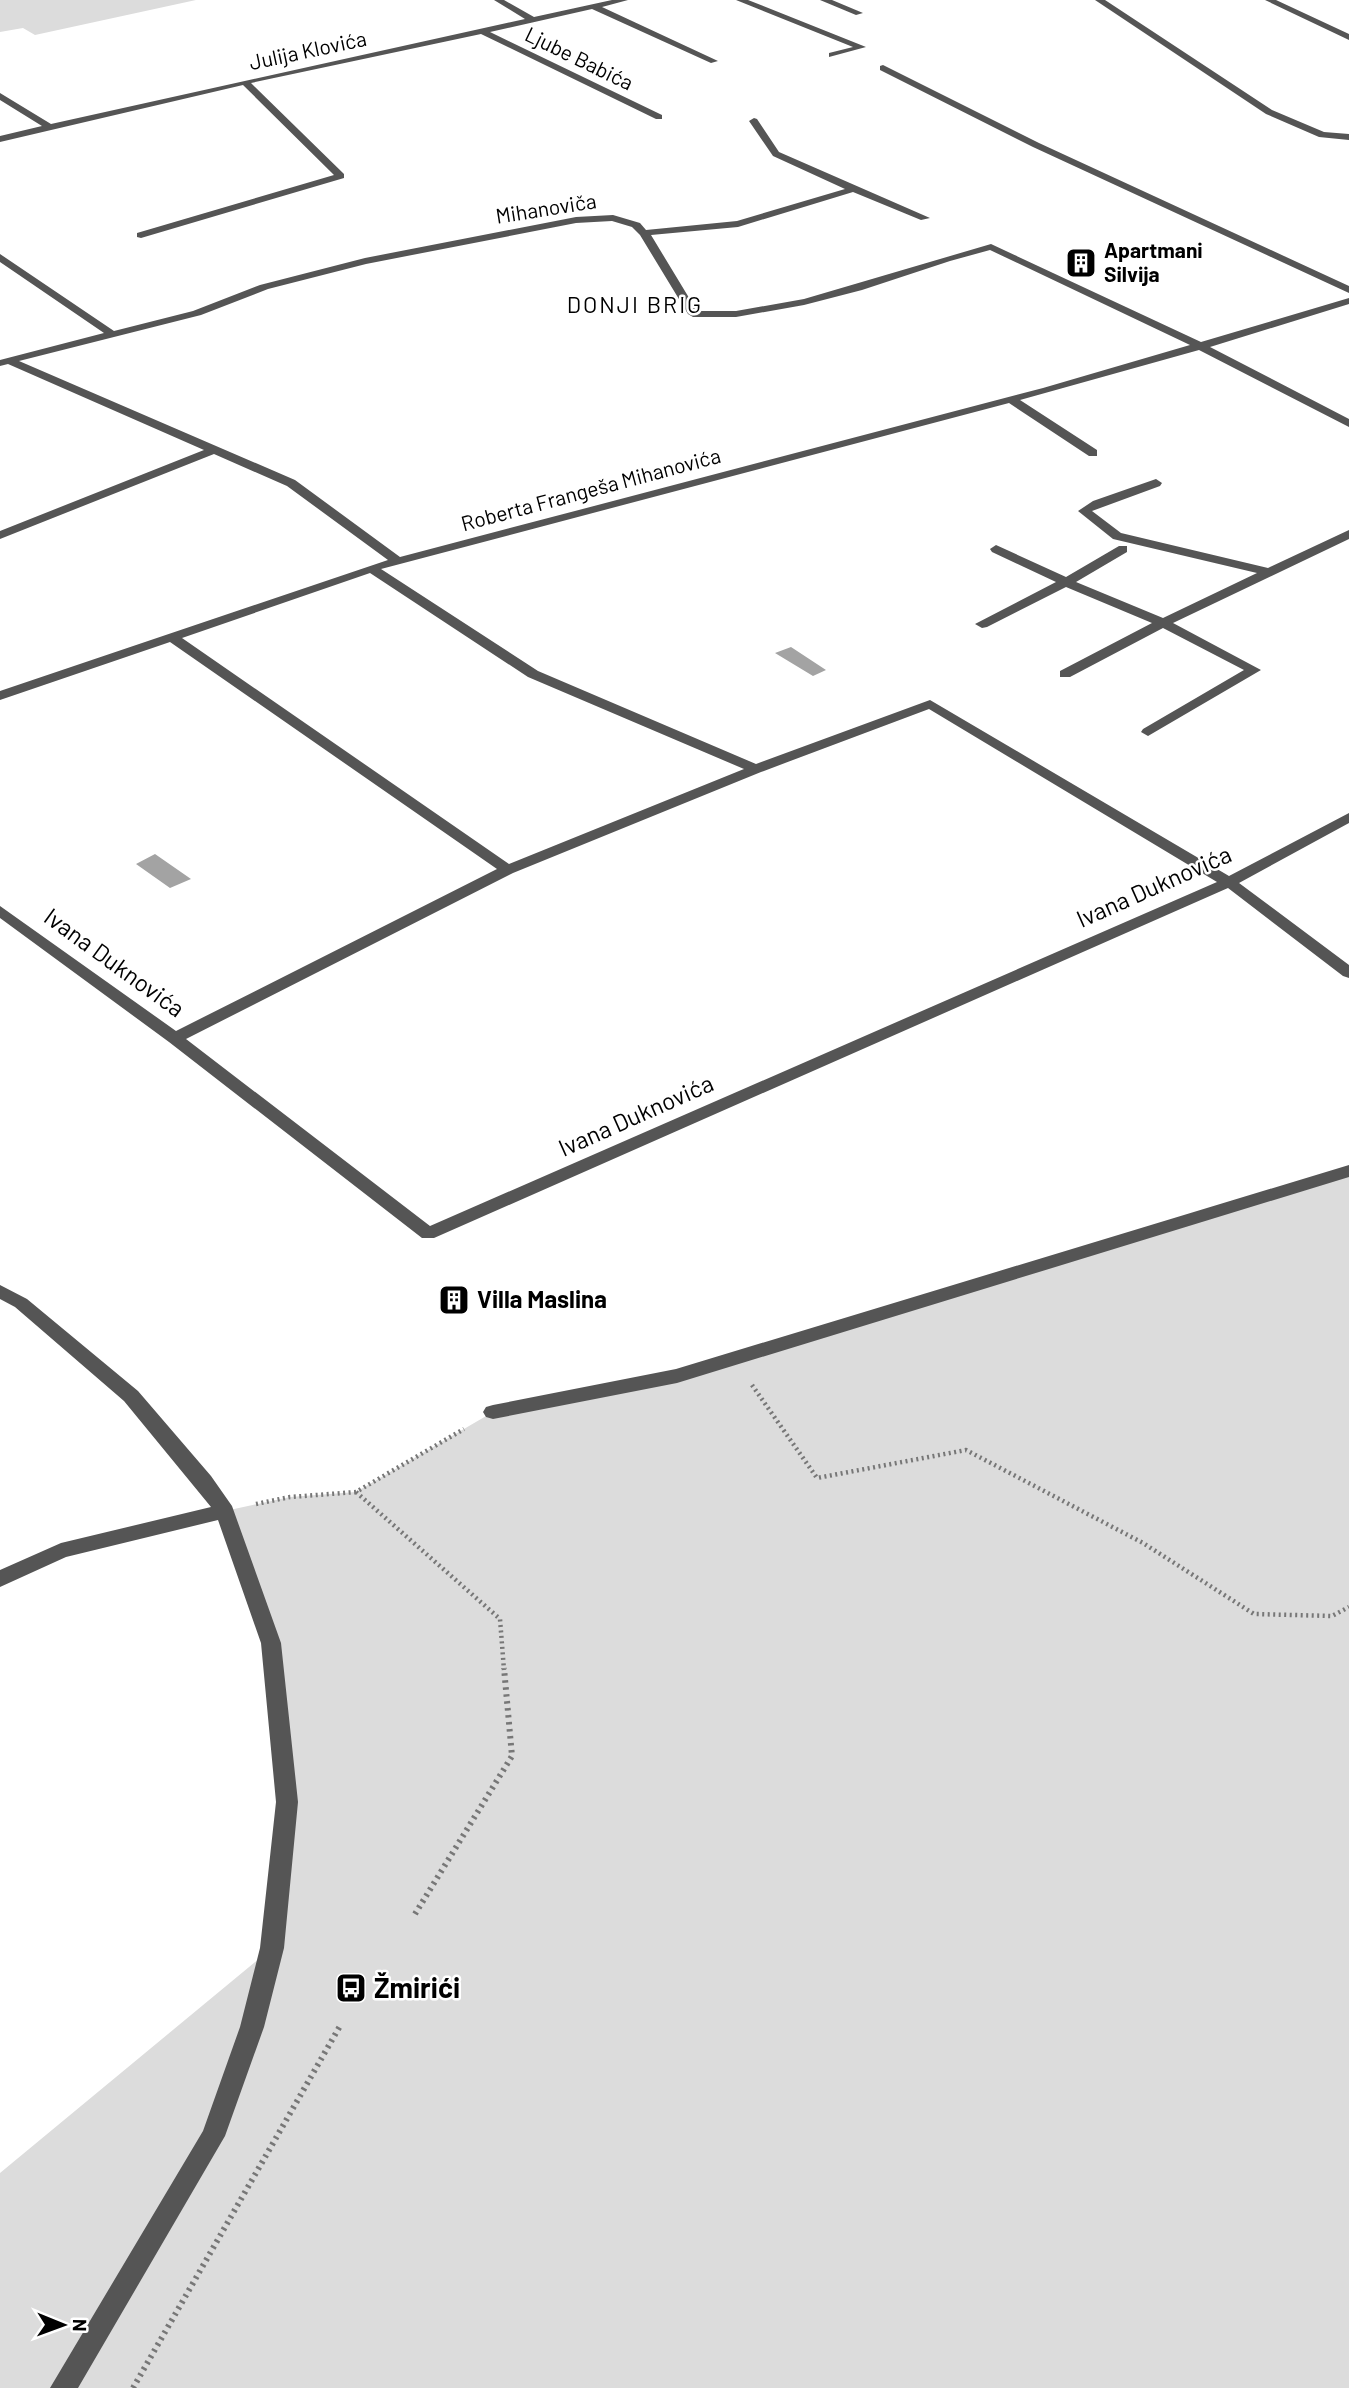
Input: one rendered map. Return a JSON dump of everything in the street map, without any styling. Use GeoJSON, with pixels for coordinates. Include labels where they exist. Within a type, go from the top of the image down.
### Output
{"type":"FeatureCollection","features":[{"type":"Feature","properties":{"kind":"street"},"geometry":{"type":"LineString","coordinates":[[498,0],[536,21]]}},
{"type":"Feature","properties":{"kind":"street","name":"Julija Klovića"},"geometry":{"type":"LineString","coordinates":[[0,139],[245,82],[624,0]]}},
{"type":"Feature","properties":{"kind":"street"},"geometry":{"type":"LineString","coordinates":[[740,0],[862,47],[832,55]]}},
{"type":"Feature","properties":{"kind":"street"},"geometry":{"type":"LineString","coordinates":[[824,0],[859,13]]}},
{"type":"Feature","properties":{"kind":"street"},"geometry":{"type":"LineString","coordinates":[[1099,0],[1269,111],[1349,147]]}},
{"type":"Feature","properties":{"kind":"street"},"geometry":{"type":"LineString","coordinates":[[1269,0],[1349,37]]}},
{"type":"Feature","properties":{"kind":"street"},"geometry":{"type":"LineString","coordinates":[[594,8],[714,61]]}},
{"type":"Feature","properties":{"kind":"street","name":"Ljube Babića"},"geometry":{"type":"LineString","coordinates":[[484,32],[659,117]]}},
{"type":"Feature","properties":{"kind":"street"},"geometry":{"type":"LineString","coordinates":[[883,68],[1036,145],[1349,290]]}},
{"type":"Feature","properties":{"kind":"street"},"geometry":{"type":"LineString","coordinates":[[141,235],[341,176],[245,82]]}},
{"type":"Feature","properties":{"kind":"street"},"geometry":{"type":"LineString","coordinates":[[0,96],[48,126]]}},
{"type":"Feature","properties":{"kind":"street"},"geometry":{"type":"LineString","coordinates":[[754,121],[776,154],[925,218]]}},
{"type":"Feature","properties":{"kind":"street"},"geometry":{"type":"LineString","coordinates":[[1322,135],[1349,137]]}},
{"type":"Feature","properties":{"kind":"street"},"geometry":{"type":"LineString","coordinates":[[854,189],[738,224],[644,233],[693,314],[709,317],[798,304],[871,285],[968,251],[990,247]]}},
{"type":"Feature","properties":{"kind":"street","name":"Mihanoviča"},"geometry":{"type":"LineString","coordinates":[[5,362],[197,313],[264,287],[365,261],[576,220],[613,218],[636,225],[644,233]]}},
{"type":"Feature","properties":{"kind":"street"},"geometry":{"type":"LineString","coordinates":[[978,242],[1200,346],[1349,424]]}},
{"type":"Feature","properties":{"kind":"street"},"geometry":{"type":"LineString","coordinates":[[0,257],[112,334]]}},
{"type":"Feature","properties":{"kind":"street","name":"Roberta Frangeša Mihanovića"},"geometry":{"type":"LineString","coordinates":[[0,696],[371,568],[1012,400],[1349,301]]}},
{"type":"Feature","properties":{"kind":"street"},"geometry":{"type":"LineString","coordinates":[[5,362],[217,449],[291,483],[398,561]]}},
{"type":"Feature","properties":{"kind":"street"},"geometry":{"type":"LineString","coordinates":[[1012,400],[1093,453]]}},
{"type":"Feature","properties":{"kind":"street"},"geometry":{"type":"LineString","coordinates":[[0,535],[217,449]]}},
{"type":"Feature","properties":{"kind":"street"},"geometry":{"type":"LineString","coordinates":[[1156,483],[1084,511],[1117,536],[1269,572]]}},
{"type":"Feature","properties":{"kind":"street"},"geometry":{"type":"LineString","coordinates":[[1065,674],[1163,622],[1349,534]]}},
{"type":"Feature","properties":{"kind":"street"},"geometry":{"type":"LineString","coordinates":[[996,549],[1066,582],[1163,622],[1254,670],[1148,732]]}},
{"type":"Feature","properties":{"kind":"street"},"geometry":{"type":"LineString","coordinates":[[982,624],[1066,582],[1123,549]]}},
{"type":"Feature","properties":{"kind":"street"},"geometry":{"type":"LineString","coordinates":[[371,568],[533,674],[756,769]]}},
{"type":"Feature","properties":{"kind":"street"},"geometry":{"type":"LineString","coordinates":[[172,637],[508,870]]}},
{"type":"Feature","properties":{"kind":"street"},"geometry":{"type":"LineString","coordinates":[[175,1038],[508,870],[756,769],[930,704],[1229,882],[1349,973]]}},
{"type":"Feature","properties":{"kind":"street","name":"Ivana Duknovića"},"geometry":{"type":"LineString","coordinates":[[0,911],[175,1038],[428,1234],[1229,882],[1349,817]]}},
{"type":"Feature","properties":{"kind":"street"},"geometry":{"type":"LineString","coordinates":[[493,1412],[677,1376],[1349,1171]]}},
{"type":"Feature","properties":{"kind":"street"},"geometry":{"type":"LineString","coordinates":[[0,1291],[21,1303],[131,1396],[204,1480],[225,1511],[271,1643],[286,1802],[272,1948],[252,2027],[213,2136],[63,2388]]}},
{"type":"Feature","properties":{"kind":"street"},"geometry":{"type":"LineString","coordinates":[[0,1579],[61,1551],[225,1511]]}},
{"type":"Feature","properties":{"kind":"path"},"geometry":{"type":"LineString","coordinates":[[733,1358],[817,1478],[966,1450],[1143,1543],[1254,1615],[1332,1616],[1349,1607]]}},
{"type":"Feature","properties":{"kind":"path"},"geometry":{"type":"LineString","coordinates":[[225,1511],[290,1497],[356,1492],[493,1412]]}},
{"type":"Feature","properties":{"kind":"path"},"geometry":{"type":"LineString","coordinates":[[356,1492],[500,1619],[512,1756],[415,1914]]}},
{"type":"Feature","properties":{"kind":"path"},"geometry":{"type":"LineString","coordinates":[[133,2388],[340,2026]]}},
{"type":"Feature","properties":{"kind":"shaded area"},"geometry":{"type":"Polygon","coordinates":[[[0,0],[196,0],[35,35],[23,28],[0,32],[0,0]]]}},
{"type":"Feature","properties":{"kind":"shaded area"},"geometry":{"type":"Polygon","coordinates":[[[791,647],[826,670],[813,676],[775,653],[791,647]]]}},
{"type":"Feature","properties":{"kind":"shaded area"},"geometry":{"type":"Polygon","coordinates":[[[155,854],[191,879],[170,888],[136,864],[155,854]]]}},
{"type":"Feature","properties":{"kind":"shaded area"},"geometry":{"type":"Polygon","coordinates":[[[1349,1171],[1349,2388],[0,2388],[0,2173],[272,1948],[287,1802],[271,1643],[225,1511],[290,1497],[356,1492],[493,1412],[677,1376],[1349,1171]]]}},
{"type":"Feature","properties":{"kind":"place","name":"Apartmani Silvija"},"geometry":{"type":"Point","coordinates":[1081,263]}},
{"type":"Feature","properties":{"kind":"place","name":"Villa Maslina"},"geometry":{"type":"Point","coordinates":[454,1300]}},
{"type":"Feature","properties":{"kind":"place","name":"Žmirići"},"geometry":{"type":"Point","coordinates":[351,1988]}},
{"type":"Feature","properties":{"kind":"district","name":"DONJI BRIG"},"geometry":{"type":"Point","coordinates":[635,305]}}]}
